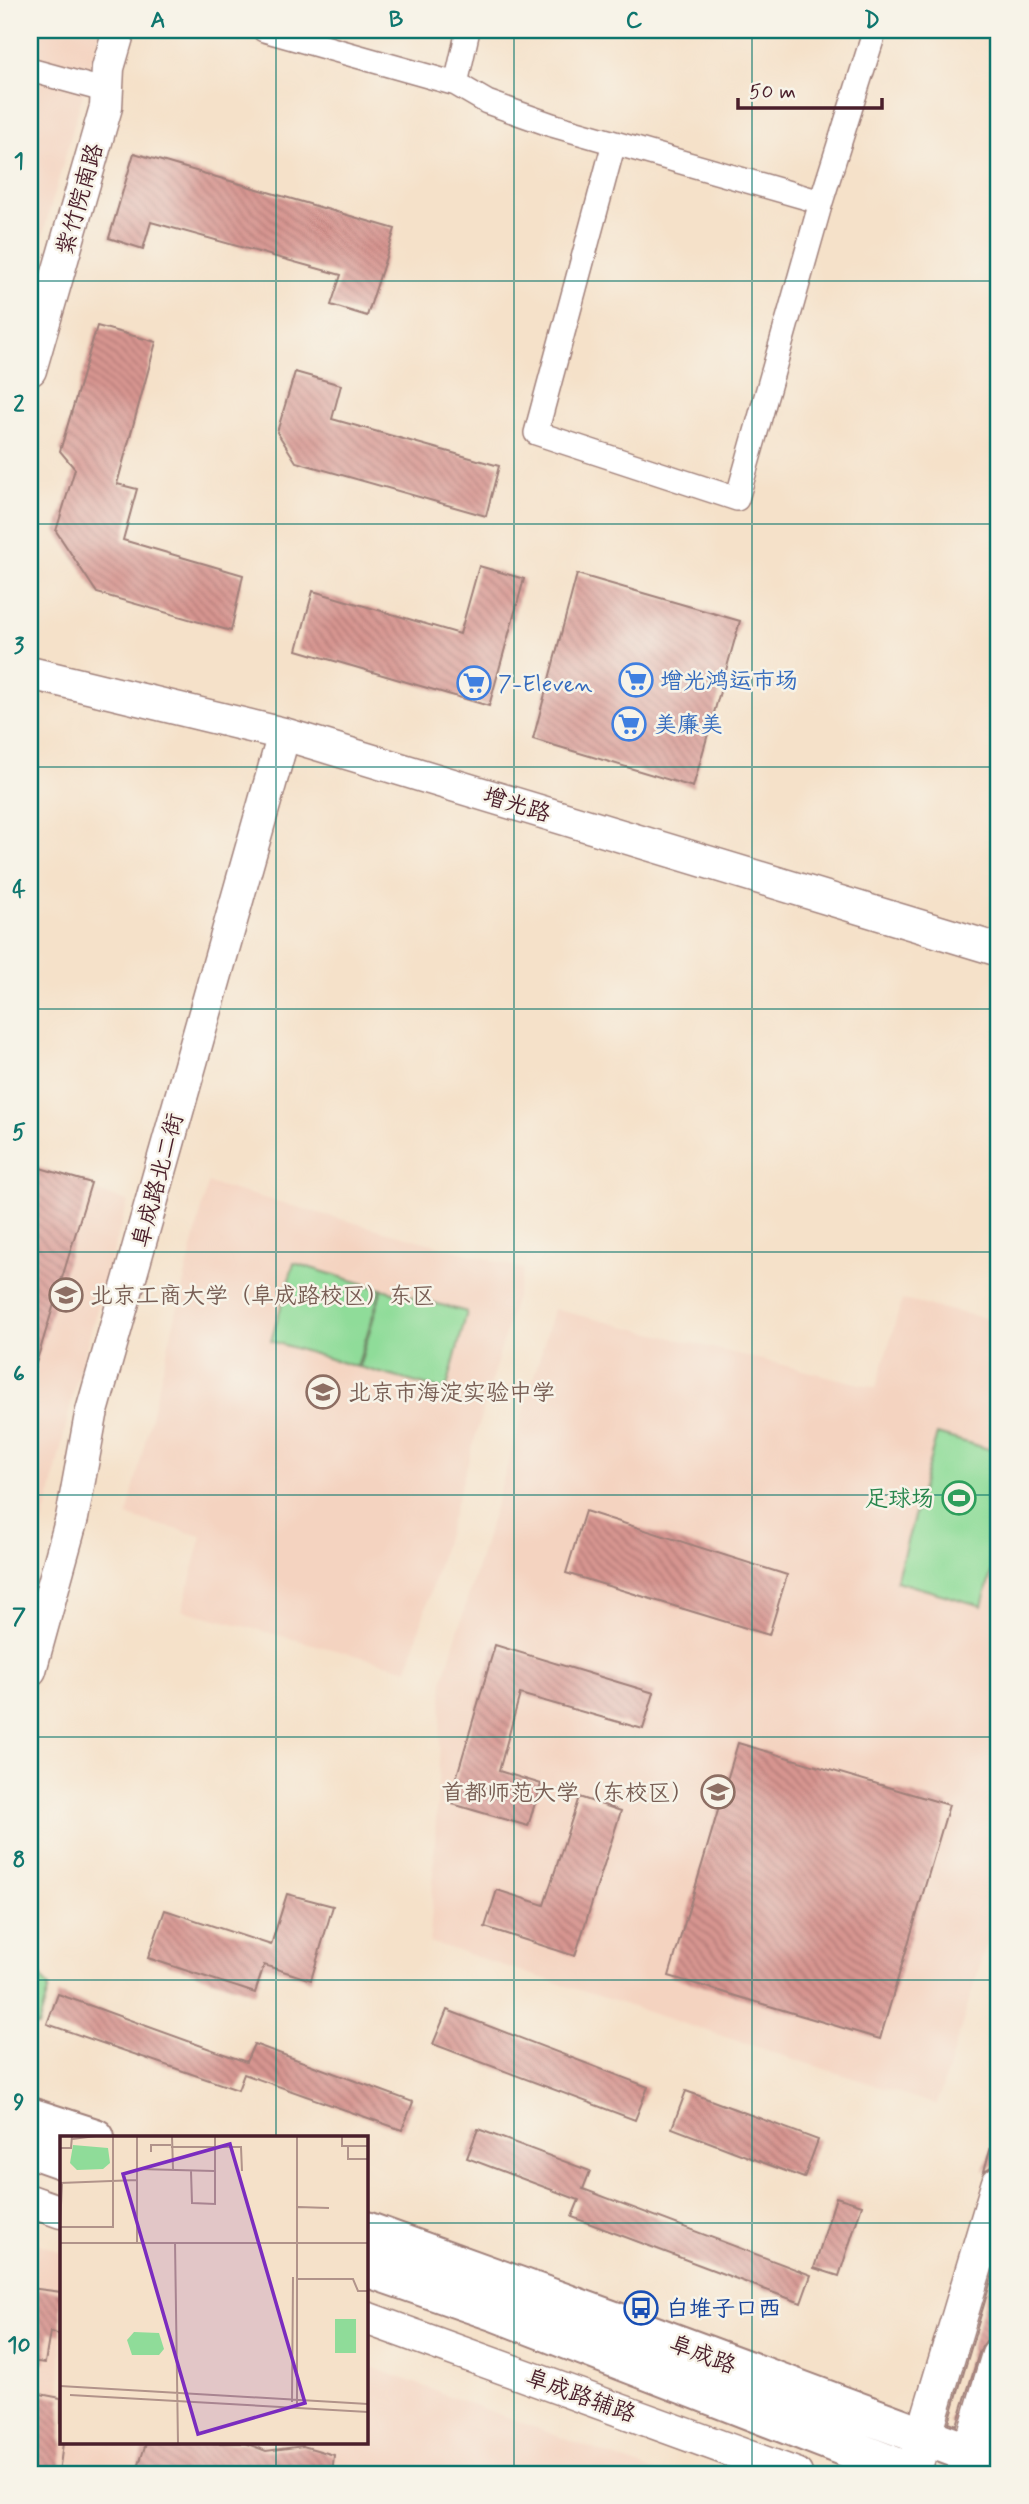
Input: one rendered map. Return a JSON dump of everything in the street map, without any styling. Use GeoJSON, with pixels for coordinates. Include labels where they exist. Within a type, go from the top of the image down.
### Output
{"type":"FeatureCollection","features":[{"type":"Feature","properties":{"kind":"highway"},"geometry":{"type":"LineString","coordinates":[[30,2117],[89,2136]]}},
{"type":"Feature","properties":{"kind":"highway"},"geometry":{"type":"LineString","coordinates":[[30,2148],[60,2159]]}},
{"type":"Feature","properties":{"kind":"highway","name":"阜成路"},"geometry":{"type":"LineString","coordinates":[[368,2232],[923,2437],[978,2464]]}},
{"type":"Feature","properties":{"kind":"highway","name":"阜成路"},"geometry":{"type":"LineString","coordinates":[[368,2268],[496,2312],[914,2474]]}},
{"type":"Feature","properties":{"kind":"main road"},"geometry":{"type":"LineString","coordinates":[[914,2474],[999,2184]]}},
{"type":"Feature","properties":{"kind":"main road"},"geometry":{"type":"LineString","coordinates":[[978,2464],[999,2356]]}},
{"type":"Feature","properties":{"kind":"street","name":"紫竹院南路"},"geometry":{"type":"LineString","coordinates":[[30,370],[106,99],[108,68],[119,30]]}},
{"type":"Feature","properties":{"kind":"street","name":"紫竹院南路"},"geometry":{"type":"LineString","coordinates":[[106,99],[127,71],[139,30]]}},
{"type":"Feature","properties":{"kind":"street"},"geometry":{"type":"LineString","coordinates":[[264,30],[456,84],[487,102],[552,125],[821,202]]}},
{"type":"Feature","properties":{"kind":"street"},"geometry":{"type":"LineString","coordinates":[[456,84],[468,30]]}},
{"type":"Feature","properties":{"kind":"street"},"geometry":{"type":"LineString","coordinates":[[614,143],[536,433],[737,499],[821,202],[876,30]]}},
{"type":"Feature","properties":{"kind":"street"},"geometry":{"type":"LineString","coordinates":[[30,70],[106,99]]}},
{"type":"Feature","properties":{"kind":"street","name":"增光路"},"geometry":{"type":"LineString","coordinates":[[30,673],[284,734],[999,950]]}},
{"type":"Feature","properties":{"kind":"street","name":"阜成路北二街"},"geometry":{"type":"LineString","coordinates":[[30,1670],[72,1518],[91,1415],[284,734]]}},
{"type":"Feature","properties":{"kind":"street"},"geometry":{"type":"LineString","coordinates":[[30,2201],[60,2212]]}},
{"type":"Feature","properties":{"kind":"street","name":"阜成路辅路"},"geometry":{"type":"LineString","coordinates":[[368,2319],[796,2474]]}},
{"type":"Feature","properties":{"kind":"shaded area"},"geometry":{"type":"Polygon","coordinates":[[[30,30],[101,30],[30,280],[30,30]]]}},
{"type":"Feature","properties":{"kind":"shaded area","name":"北京工商大学（阜成路校区）东区"},"geometry":{"type":"Polygon","coordinates":[[[30,1172],[128,1201],[74,1390],[30,1570],[30,1172]]]}},
{"type":"Feature","properties":{"kind":"shaded area","name":"北京市海淀实验中学"},"geometry":{"type":"Polygon","coordinates":[[[208,1183],[524,1269],[408,1669],[182,1610],[202,1536],[127,1516],[208,1183]]]}},
{"type":"Feature","properties":{"kind":"shaded area","name":"首都师范大学（东校区）"},"geometry":{"type":"Polygon","coordinates":[[[902,1300],[999,1321],[999,1904],[937,2105],[430,1942],[443,1681],[554,1309],[876,1388],[902,1300]]]}},
{"type":"Feature","properties":{"kind":"shaded area"},"geometry":{"type":"Polygon","coordinates":[[[30,2240],[60,2252],[60,2444],[368,2444],[368,2366],[660,2474],[30,2474],[30,2240]]]}},
{"type":"Feature","properties":{"kind":"green space"},"geometry":{"type":"Polygon","coordinates":[[[294,1263],[381,1289],[357,1367],[271,1341],[294,1263]]]}},
{"type":"Feature","properties":{"kind":"green space"},"geometry":{"type":"Polygon","coordinates":[[[382,1289],[467,1312],[446,1391],[359,1367],[382,1289]]]}},
{"type":"Feature","properties":{"kind":"green space","name":"足球场"},"geometry":{"type":"Polygon","coordinates":[[[937,1434],[999,1452],[999,1544],[982,1606],[896,1581],[937,1434]]]}},
{"type":"Feature","properties":{"kind":"green space"},"geometry":{"type":"Polygon","coordinates":[[[30,1960],[49,1988],[38,2027],[30,2025],[30,1960]]]}},
{"type":"Feature","properties":{"kind":"building"},"geometry":{"type":"Polygon","coordinates":[[[134,153],[395,229],[367,316],[331,305],[341,275],[151,222],[143,249],[109,238],[134,153]]]}},
{"type":"Feature","properties":{"kind":"building"},"geometry":{"type":"Polygon","coordinates":[[[97,326],[156,342],[117,484],[137,489],[123,540],[243,575],[231,631],[97,593],[56,531],[75,469],[60,451],[97,326]]]}},
{"type":"Feature","properties":{"kind":"building"},"geometry":{"type":"Polygon","coordinates":[[[295,372],[341,385],[332,419],[499,466],[486,516],[296,462],[277,432],[295,372]]]}},
{"type":"Feature","properties":{"kind":"building"},"geometry":{"type":"Polygon","coordinates":[[[479,566],[524,579],[489,706],[297,650],[313,591],[460,634],[479,566]]]}},
{"type":"Feature","properties":{"kind":"building","name":"增光鸿运市场"},"geometry":{"type":"Polygon","coordinates":[[[577,574],[740,621],[693,787],[533,739],[577,574]]]}},
{"type":"Feature","properties":{"kind":"building"},"geometry":{"type":"Polygon","coordinates":[[[30,1165],[91,1183],[33,1373],[30,1372],[30,1242],[37,1218],[30,1216],[30,1165]]]}},
{"type":"Feature","properties":{"kind":"building"},"geometry":{"type":"Polygon","coordinates":[[[585,1511],[787,1575],[769,1635],[566,1573],[585,1511]]]}},
{"type":"Feature","properties":{"kind":"building"},"geometry":{"type":"Polygon","coordinates":[[[495,1645],[654,1693],[643,1729],[520,1694],[499,1771],[541,1784],[528,1826],[449,1803],[495,1645]]]}},
{"type":"Feature","properties":{"kind":"building"},"geometry":{"type":"Polygon","coordinates":[[[738,1743],[949,1805],[880,2039],[669,1976],[738,1743]]]}},
{"type":"Feature","properties":{"kind":"building"},"geometry":{"type":"Polygon","coordinates":[[[579,1797],[621,1811],[575,1956],[485,1927],[497,1890],[544,1905],[579,1797]]]}},
{"type":"Feature","properties":{"kind":"building"},"geometry":{"type":"Polygon","coordinates":[[[287,1894],[333,1906],[311,1980],[264,1965],[255,1993],[148,1958],[165,1910],[271,1945],[287,1894]]]}},
{"type":"Feature","properties":{"kind":"building"},"geometry":{"type":"Polygon","coordinates":[[[58,1994],[246,2062],[254,2044],[413,2102],[402,2130],[244,2074],[238,2090],[47,2024],[58,1994]]]}},
{"type":"Feature","properties":{"kind":"building"},"geometry":{"type":"Polygon","coordinates":[[[447,2010],[648,2087],[635,2120],[433,2044],[447,2010]]]}},
{"type":"Feature","properties":{"kind":"building"},"geometry":{"type":"Polygon","coordinates":[[[686,2091],[818,2140],[804,2178],[672,2128],[686,2091]]]}},
{"type":"Feature","properties":{"kind":"building"},"geometry":{"type":"Polygon","coordinates":[[[478,2129],[590,2171],[583,2189],[811,2275],[801,2303],[572,2217],[579,2200],[467,2158],[478,2129]]]}},
{"type":"Feature","properties":{"kind":"building"},"geometry":{"type":"Polygon","coordinates":[[[995,2133],[999,2134],[999,2164],[984,2171],[995,2133]]]}},
{"type":"Feature","properties":{"kind":"building"},"geometry":{"type":"Polygon","coordinates":[[[836,2197],[862,2205],[839,2276],[814,2268],[836,2197]]]}},
{"type":"Feature","properties":{"kind":"building"},"geometry":{"type":"Polygon","coordinates":[[[999,2254],[999,2336],[986,2341],[980,2350],[957,2425],[949,2422],[999,2254]]]}},
{"type":"Feature","properties":{"kind":"building"},"geometry":{"type":"Polygon","coordinates":[[[30,2288],[60,2292],[60,2335],[50,2332],[45,2363],[30,2361],[30,2288]]]}},
{"type":"Feature","properties":{"kind":"building"},"geometry":{"type":"Polygon","coordinates":[[[30,2392],[60,2398],[60,2444],[63,2444],[59,2474],[30,2474],[30,2392]]]}},
{"type":"Feature","properties":{"kind":"building"},"geometry":{"type":"Polygon","coordinates":[[[146,2444],[248,2444],[266,2451],[303,2446],[334,2455],[332,2474],[136,2474],[146,2444]]]}},
{"type":"Feature","properties":{"kind":"place","name":"增光鸿运市场"},"geometry":{"type":"Point","coordinates":[636,680]}},
{"type":"Feature","properties":{"kind":"place","name":"7-Eleven"},"geometry":{"type":"Point","coordinates":[474,683]}},
{"type":"Feature","properties":{"kind":"place","name":"美廉美"},"geometry":{"type":"Point","coordinates":[629,724]}},
{"type":"Feature","properties":{"kind":"place","name":"北京工商大学（阜成路校区）东区"},"geometry":{"type":"Point","coordinates":[66,1295]}},
{"type":"Feature","properties":{"kind":"place","name":"北京市海淀实验中学"},"geometry":{"type":"Point","coordinates":[323,1392]}},
{"type":"Feature","properties":{"kind":"place","name":"足球场"},"geometry":{"type":"Point","coordinates":[959,1498]}},
{"type":"Feature","properties":{"kind":"place","name":"首都师范大学（东校区）"},"geometry":{"type":"Point","coordinates":[718,1792]}},
{"type":"Feature","properties":{"kind":"place","name":"白堆子口西"},"geometry":{"type":"Point","coordinates":[641,2308]}}]}
